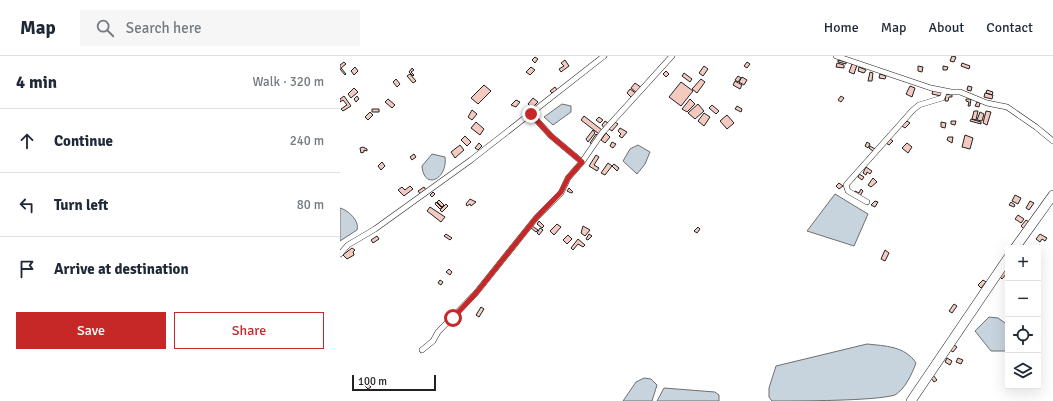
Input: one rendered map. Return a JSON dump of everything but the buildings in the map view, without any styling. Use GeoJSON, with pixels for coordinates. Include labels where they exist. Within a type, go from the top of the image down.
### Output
{"type":"FeatureCollection","features":[{"type":"Feature","properties":{"kind":"highway"},"geometry":{"type":"LineString","coordinates":[[1017,245],[1053,196]]}},
{"type":"Feature","properties":{"kind":"highway"},"geometry":{"type":"LineString","coordinates":[[911,401],[1005,262]]}},
{"type":"Feature","properties":{"kind":"street"},"geometry":{"type":"LineString","coordinates":[[340,254],[348,245],[375,229],[531,114],[604,56]]}},
{"type":"Feature","properties":{"kind":"street"},"geometry":{"type":"LineString","coordinates":[[422,350],[476,293],[526,229],[561,192],[568,178],[582,162],[615,117],[638,96],[672,56]]}},
{"type":"Feature","properties":{"kind":"street"},"geometry":{"type":"LineString","coordinates":[[836,56],[931,88],[960,92],[987,103],[1007,107],[1036,126],[1053,141]]}},
{"type":"Feature","properties":{"kind":"street"},"geometry":{"type":"LineString","coordinates":[[867,202],[848,191],[846,185],[912,111],[919,105],[942,98],[945,91]]}},
{"type":"Feature","properties":{"kind":"street"},"geometry":{"type":"LineString","coordinates":[[531,114],[551,136],[582,162]]}},
{"type":"Feature","properties":{"kind":"shaded area"},"geometry":{"type":"Polygon","coordinates":[[[562,104],[571,106],[571,112],[553,125],[544,117],[562,104]]]}},
{"type":"Feature","properties":{"kind":"shaded area"},"geometry":{"type":"Polygon","coordinates":[[[638,145],[650,152],[645,164],[637,174],[623,161],[630,149],[638,145]]]}},
{"type":"Feature","properties":{"kind":"shaded area"},"geometry":{"type":"Polygon","coordinates":[[[432,154],[445,157],[445,165],[440,176],[431,180],[424,174],[422,166],[432,154]]]}},
{"type":"Feature","properties":{"kind":"shaded area"},"geometry":{"type":"Polygon","coordinates":[[[835,194],[868,214],[854,246],[807,231],[835,194]]]}},
{"type":"Feature","properties":{"kind":"shaded area"},"geometry":{"type":"Polygon","coordinates":[[[340,208],[353,216],[357,223],[357,230],[340,241],[340,208]]]}},
{"type":"Feature","properties":{"kind":"shaded area"},"geometry":{"type":"Polygon","coordinates":[[[989,317],[998,318],[1005,323],[1005,351],[991,351],[975,331],[989,317]]]}},
{"type":"Feature","properties":{"kind":"shaded area"},"geometry":{"type":"Polygon","coordinates":[[[867,344],[888,346],[900,350],[911,357],[916,363],[905,385],[895,395],[854,400],[817,401],[772,401],[769,397],[769,388],[776,366],[867,344]]]}},
{"type":"Feature","properties":{"kind":"shaded area"},"geometry":{"type":"Polygon","coordinates":[[[644,378],[651,379],[657,385],[652,401],[623,401],[636,382],[644,378]]]}},
{"type":"Feature","properties":{"kind":"shaded area"},"geometry":{"type":"Polygon","coordinates":[[[664,388],[715,392],[719,395],[719,401],[657,401],[664,388]]]}},
{"type":"Feature","properties":{"kind":"route"},"geometry":{"type":"LineString","coordinates":[[453,318],[476,293],[536,218],[552,204],[561,192],[568,178],[578,164],[582,162],[551,136],[531,114]]}}]}
